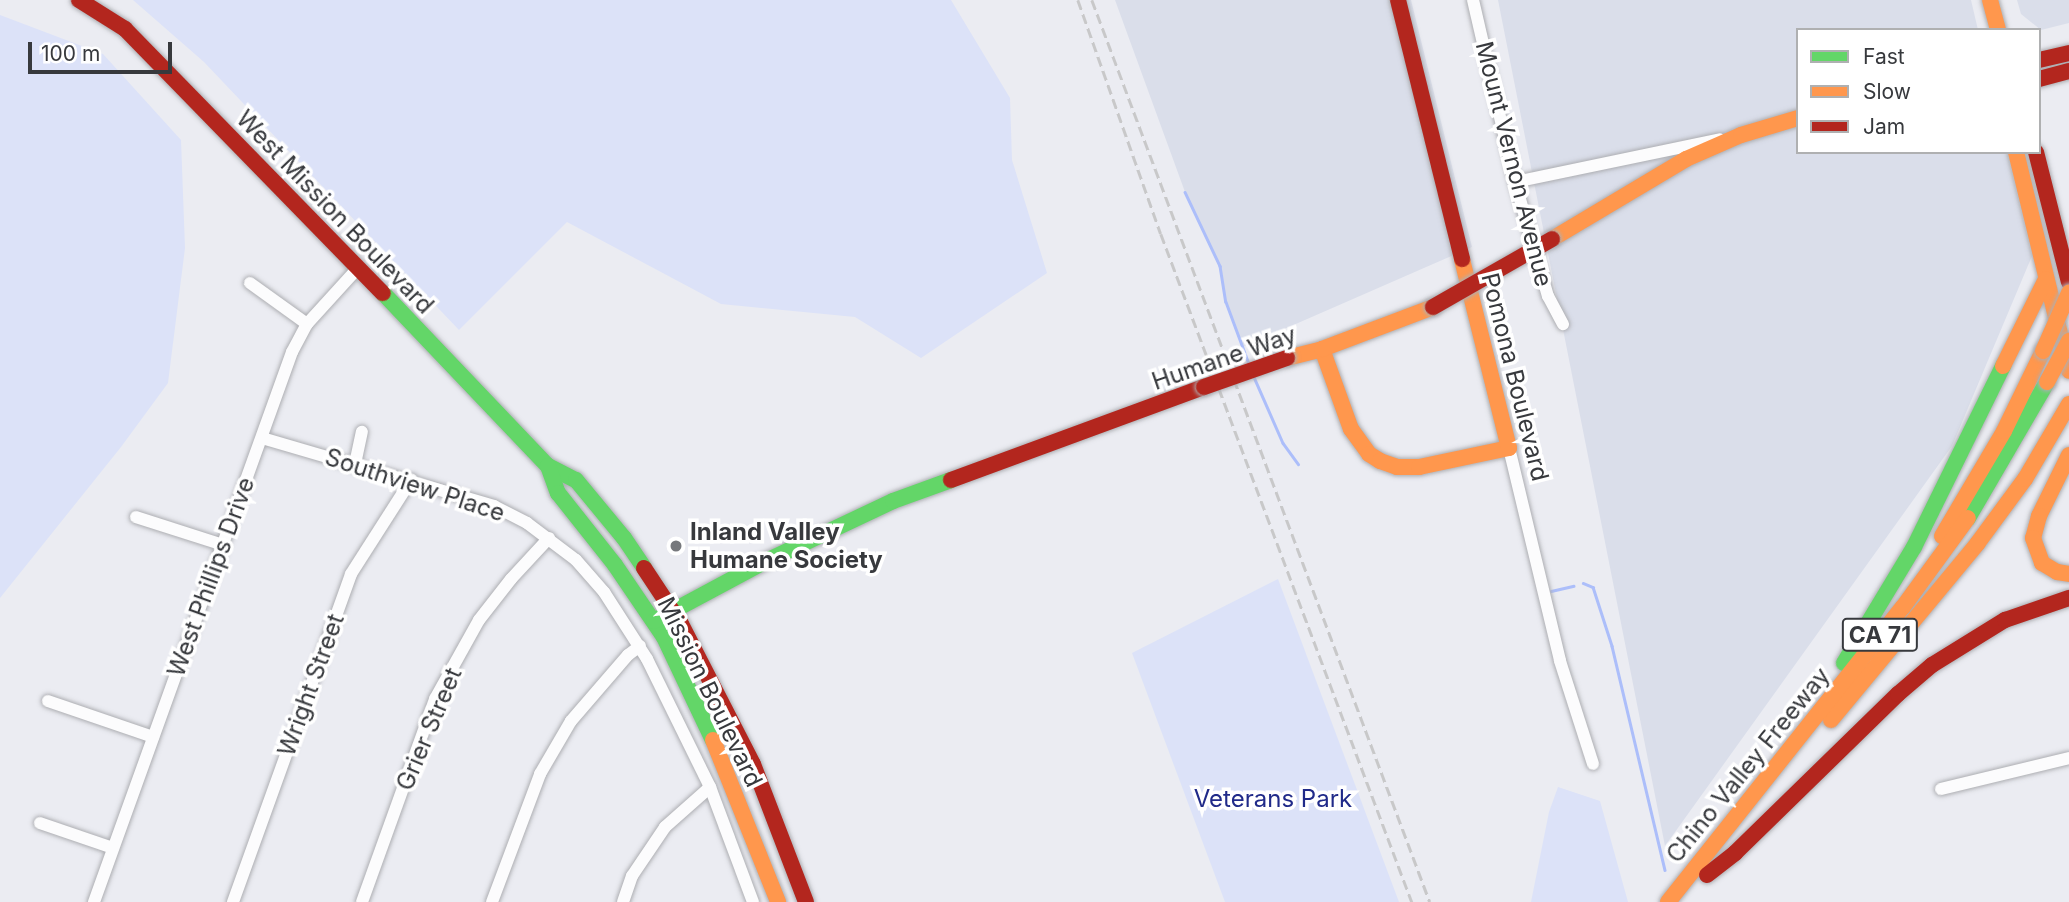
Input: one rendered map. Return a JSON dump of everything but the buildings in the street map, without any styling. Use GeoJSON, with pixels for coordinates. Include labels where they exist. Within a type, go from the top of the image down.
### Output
{"type":"FeatureCollection","features":[{"type":"Feature","properties":{"kind":"main road","name":"West Mission Boulevard"},"geometry":{"type":"LineString","coordinates":[[79,0],[125,29],[466,378],[548,466]]}},
{"type":"Feature","properties":{"kind":"main road","name":"Pomona Boulevard"},"geometry":{"type":"LineString","coordinates":[[1398,0],[1508,448]]}},
{"type":"Feature","properties":{"kind":"main road"},"geometry":{"type":"LineString","coordinates":[[1990,0],[1997,28]]}},
{"type":"Feature","properties":{"kind":"main road"},"geometry":{"type":"LineString","coordinates":[[2041,60],[2069,53]]}},
{"type":"Feature","properties":{"kind":"main road"},"geometry":{"type":"LineString","coordinates":[[2041,78],[2069,71]]}},
{"type":"Feature","properties":{"kind":"main road","name":"Humane Way"},"geometry":{"type":"LineString","coordinates":[[654,621],[829,530],[893,501],[1204,387],[1287,358],[1322,349],[1433,307],[1686,159],[1741,135],[1796,119]]}},
{"type":"Feature","properties":{"kind":"main road"},"geometry":{"type":"LineString","coordinates":[[2016,154],[2069,371]]}},
{"type":"Feature","properties":{"kind":"main road"},"geometry":{"type":"LineString","coordinates":[[2037,154],[2069,282]]}},
{"type":"Feature","properties":{"kind":"main road"},"geometry":{"type":"LineString","coordinates":[[1783,759],[1914,547],[2046,279]]}},
{"type":"Feature","properties":{"kind":"main road"},"geometry":{"type":"LineString","coordinates":[[1903,607],[1968,488],[2004,430],[2069,293]]}},
{"type":"Feature","properties":{"kind":"main road","name":"Chino Valley Freeway"},"geometry":{"type":"LineString","coordinates":[[1694,885],[1783,759],[1903,607],[1970,515],[2069,341]]}},
{"type":"Feature","properties":{"kind":"main road"},"geometry":{"type":"LineString","coordinates":[[1322,349],[1351,429],[1369,454],[1380,461],[1396,467],[1419,467],[1508,448]]}},
{"type":"Feature","properties":{"kind":"main road","name":"Chino Valley Freeway"},"geometry":{"type":"LineString","coordinates":[[1668,902],[1694,885],[1977,544],[2025,479],[2069,404]]}},
{"type":"Feature","properties":{"kind":"main road"},"geometry":{"type":"LineString","coordinates":[[2069,455],[2039,516],[2033,538],[2042,563],[2057,572],[2069,574]]}},
{"type":"Feature","properties":{"kind":"main road","name":"Mission Boulevard"},"geometry":{"type":"LineString","coordinates":[[548,466],[576,480],[624,538],[672,610]]}},
{"type":"Feature","properties":{"kind":"main road","name":"Mission Boulevard"},"geometry":{"type":"LineString","coordinates":[[548,466],[558,493],[654,621],[724,763],[778,902]]}},
{"type":"Feature","properties":{"kind":"main road"},"geometry":{"type":"LineString","coordinates":[[1694,885],[1735,853],[1898,694],[1932,665],[2005,620],[2069,598]]}},
{"type":"Feature","properties":{"kind":"main road"},"geometry":{"type":"LineString","coordinates":[[672,610],[744,744],[806,902]]}},
{"type":"Feature","properties":{"kind":"main road"},"geometry":{"type":"LineString","coordinates":[[745,817],[760,829],[775,861],[789,859]]}},
{"type":"Feature","properties":{"kind":"street","name":"Mount Vernon Avenue"},"geometry":{"type":"LineString","coordinates":[[1473,0],[1515,182],[1548,296],[1563,324]]}},
{"type":"Feature","properties":{"kind":"street"},"geometry":{"type":"LineString","coordinates":[[1515,182],[1741,135]]}},
{"type":"Feature","properties":{"kind":"street","name":"West Phillips Drive"},"geometry":{"type":"LineString","coordinates":[[94,902],[292,352],[307,324],[357,269]]}},
{"type":"Feature","properties":{"kind":"street"},"geometry":{"type":"LineString","coordinates":[[250,283],[307,324]]}},
{"type":"Feature","properties":{"kind":"street"},"geometry":{"type":"LineString","coordinates":[[355,464],[362,432]]}},
{"type":"Feature","properties":{"kind":"street","name":"Southview Place"},"geometry":{"type":"LineString","coordinates":[[262,438],[494,506],[549,538],[576,561],[604,592],[639,646],[709,787],[753,902]]}},
{"type":"Feature","properties":{"kind":"street","name":"Pomona Boulevard"},"geometry":{"type":"LineString","coordinates":[[1508,448],[1560,661],[1592,764]]}},
{"type":"Feature","properties":{"kind":"street","name":"Wright Street"},"geometry":{"type":"LineString","coordinates":[[233,902],[351,574],[411,480]]}},
{"type":"Feature","properties":{"kind":"street"},"geometry":{"type":"LineString","coordinates":[[136,517],[223,545]]}},
{"type":"Feature","properties":{"kind":"street","name":"Grier Street"},"geometry":{"type":"LineString","coordinates":[[362,902],[436,699],[479,620],[549,538]]}},
{"type":"Feature","properties":{"kind":"street"},"geometry":{"type":"LineString","coordinates":[[492,902],[540,774],[571,721],[607,677],[639,646]]}},
{"type":"Feature","properties":{"kind":"street"},"geometry":{"type":"LineString","coordinates":[[48,701],[153,737]]}},
{"type":"Feature","properties":{"kind":"street"},"geometry":{"type":"LineString","coordinates":[[1941,789],[2069,758]]}},
{"type":"Feature","properties":{"kind":"street"},"geometry":{"type":"LineString","coordinates":[[623,902],[632,876],[665,827],[709,787]]}},
{"type":"Feature","properties":{"kind":"street"},"geometry":{"type":"LineString","coordinates":[[40,823],[113,848]]}},
{"type":"Feature","properties":{"kind":"shaded area"},"geometry":{"type":"Polygon","coordinates":[[[1115,0],[1411,0],[1472,247],[1243,347],[1226,302],[1220,266],[1185,192],[1115,0]]]}},
{"type":"Feature","properties":{"kind":"shaded area"},"geometry":{"type":"Polygon","coordinates":[[[1498,0],[1971,0],[1978,28],[1796,28],[1796,154],[2007,154],[2032,256],[1952,446],[1665,846],[1498,0]]]}},
{"type":"Feature","properties":{"kind":"shaded area"},"geometry":{"type":"Polygon","coordinates":[[[2017,0],[2069,0],[2069,23],[2041,30],[2021,14],[2017,0]]]}},
{"type":"Feature","properties":{"kind":"green space"},"geometry":{"type":"Polygon","coordinates":[[[133,0],[951,0],[1010,98],[1012,160],[1047,273],[921,358],[855,317],[721,304],[567,222],[459,330],[204,62],[133,0]]]}},
{"type":"Feature","properties":{"kind":"green space"},"geometry":{"type":"Polygon","coordinates":[[[0,15],[103,54],[181,140],[185,248],[168,383],[121,447],[0,598],[0,15]]]}},
{"type":"Feature","properties":{"kind":"green space","name":"Veterans Park"},"geometry":{"type":"Polygon","coordinates":[[[1278,579],[1399,902],[1225,902],[1132,653],[1278,579]]]}},
{"type":"Feature","properties":{"kind":"green space"},"geometry":{"type":"Polygon","coordinates":[[[1558,787],[1600,801],[1628,902],[1531,902],[1549,812],[1558,787]]]}},
{"type":"Feature","properties":{"kind":"waterway"},"geometry":{"type":"LineString","coordinates":[[1185,192],[1220,266],[1226,302],[1249,364]]}},
{"type":"Feature","properties":{"kind":"waterway"},"geometry":{"type":"LineString","coordinates":[[1254,377],[1283,443],[1298,464]]}},
{"type":"Feature","properties":{"kind":"waterway"},"geometry":{"type":"LineString","coordinates":[[1583,583],[1593,587],[1612,646],[1665,870]]}},
{"type":"Feature","properties":{"kind":"waterway"},"geometry":{"type":"LineString","coordinates":[[1551,591],[1573,586]]}},
{"type":"Feature","properties":{"kind":"railway"},"geometry":{"type":"LineString","coordinates":[[1078,0],[1161,234],[1412,902]]}},
{"type":"Feature","properties":{"kind":"railway"},"geometry":{"type":"LineString","coordinates":[[1092,0],[1430,902]]}},
{"type":"Feature","properties":{"kind":"traffic: fast"},"geometry":{"type":"LineString","coordinates":[[383,293],[548,466],[576,480],[624,538],[644,568]]}},
{"type":"Feature","properties":{"kind":"traffic: fast"},"geometry":{"type":"LineString","coordinates":[[1844,663],[1914,547],[2003,366]]}},
{"type":"Feature","properties":{"kind":"traffic: fast"},"geometry":{"type":"LineString","coordinates":[[1968,518],[2047,382]]}},
{"type":"Feature","properties":{"kind":"traffic: fast"},"geometry":{"type":"LineString","coordinates":[[548,466],[558,493],[615,565],[664,637],[713,740]]}},
{"type":"Feature","properties":{"kind":"traffic: fast"},"geometry":{"type":"LineString","coordinates":[[654,621],[762,563],[893,501],[951,480]]}},
{"type":"Feature","properties":{"kind":"traffic: slow"},"geometry":{"type":"LineString","coordinates":[[1990,0],[1997,28]]}},
{"type":"Feature","properties":{"kind":"traffic: slow"},"geometry":{"type":"LineString","coordinates":[[1552,239],[1686,159],[1741,135],[1796,119]]}},
{"type":"Feature","properties":{"kind":"traffic: slow"},"geometry":{"type":"LineString","coordinates":[[2016,154],[2069,371]]}},
{"type":"Feature","properties":{"kind":"traffic: slow"},"geometry":{"type":"LineString","coordinates":[[1322,349],[1351,429],[1369,454],[1380,461],[1397,467],[1419,467],[1509,448],[1462,259]]}},
{"type":"Feature","properties":{"kind":"traffic: slow"},"geometry":{"type":"LineString","coordinates":[[2003,366],[2046,279]]}},
{"type":"Feature","properties":{"kind":"traffic: slow"},"geometry":{"type":"LineString","coordinates":[[2043,351],[2069,293]]}},
{"type":"Feature","properties":{"kind":"traffic: slow"},"geometry":{"type":"LineString","coordinates":[[1287,358],[1322,349],[1433,307]]}},
{"type":"Feature","properties":{"kind":"traffic: slow"},"geometry":{"type":"LineString","coordinates":[[2047,382],[2069,341]]}},
{"type":"Feature","properties":{"kind":"traffic: slow"},"geometry":{"type":"LineString","coordinates":[[1942,536],[2004,431],[2043,351]]}},
{"type":"Feature","properties":{"kind":"traffic: slow"},"geometry":{"type":"LineString","coordinates":[[1831,720],[1977,544],[2025,479],[2069,404]]}},
{"type":"Feature","properties":{"kind":"traffic: slow"},"geometry":{"type":"LineString","coordinates":[[2069,455],[2039,516],[2033,538],[2042,563],[2057,572],[2069,574]]}},
{"type":"Feature","properties":{"kind":"traffic: slow"},"geometry":{"type":"LineString","coordinates":[[1668,902],[1903,607],[1968,518]]}},
{"type":"Feature","properties":{"kind":"traffic: slow"},"geometry":{"type":"LineString","coordinates":[[713,740],[778,902]]}},
{"type":"Feature","properties":{"kind":"traffic: jam"},"geometry":{"type":"LineString","coordinates":[[79,0],[125,29],[383,293]]}},
{"type":"Feature","properties":{"kind":"traffic: jam"},"geometry":{"type":"LineString","coordinates":[[1398,0],[1462,259]]}},
{"type":"Feature","properties":{"kind":"traffic: jam"},"geometry":{"type":"LineString","coordinates":[[2041,60],[2069,53]]}},
{"type":"Feature","properties":{"kind":"traffic: jam"},"geometry":{"type":"LineString","coordinates":[[2041,78],[2069,71]]}},
{"type":"Feature","properties":{"kind":"traffic: jam"},"geometry":{"type":"LineString","coordinates":[[2037,154],[2069,282]]}},
{"type":"Feature","properties":{"kind":"traffic: jam"},"geometry":{"type":"LineString","coordinates":[[1433,307],[1552,239]]}},
{"type":"Feature","properties":{"kind":"traffic: jam"},"geometry":{"type":"LineString","coordinates":[[1204,387],[1287,358]]}},
{"type":"Feature","properties":{"kind":"traffic: jam"},"geometry":{"type":"LineString","coordinates":[[951,480],[1204,387]]}},
{"type":"Feature","properties":{"kind":"traffic: jam"},"geometry":{"type":"LineString","coordinates":[[644,568],[681,624],[753,764],[806,902]]}},
{"type":"Feature","properties":{"kind":"traffic: jam"},"geometry":{"type":"LineString","coordinates":[[1707,875],[1735,853],[1898,694],[1932,665],[2005,620],[2069,598]]}},
{"type":"Feature","properties":{"kind":"place","name":"Inland Valley Humane Society"},"geometry":{"type":"Point","coordinates":[676,546]}}]}
